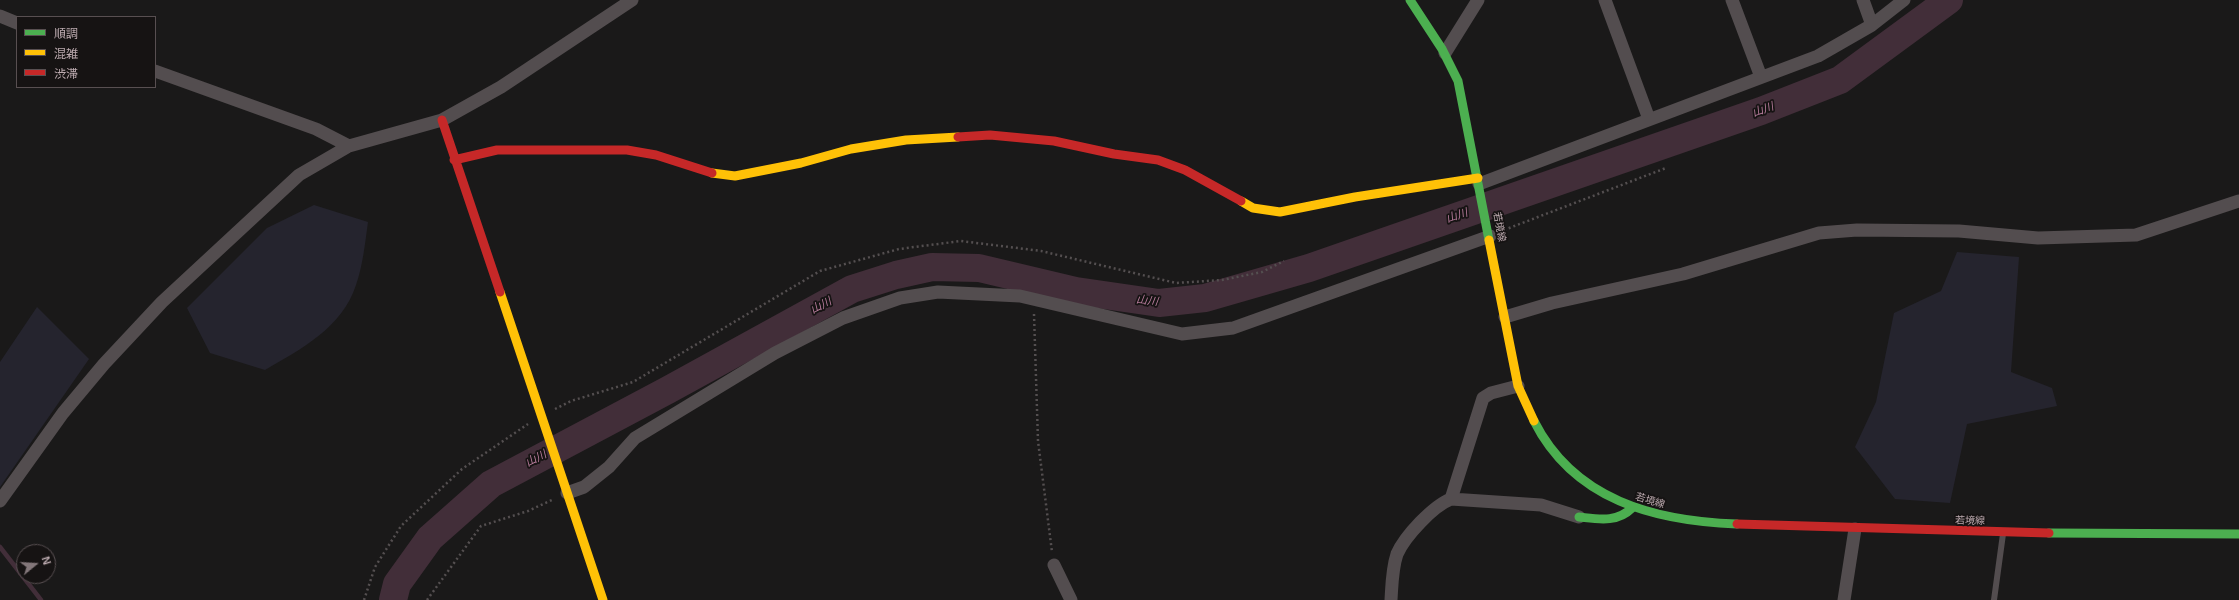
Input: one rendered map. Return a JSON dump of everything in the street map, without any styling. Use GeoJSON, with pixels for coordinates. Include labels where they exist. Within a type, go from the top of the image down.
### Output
{"type":"FeatureCollection","features":[{"type":"Feature","properties":{"kind":"street"},"geometry":{"type":"LineString","coordinates":[[0,502],[63,413],[104,364],[162,302],[299,175],[349,146],[442,120],[501,87],[632,0]]}},
{"type":"Feature","properties":{"kind":"street","name":"若境線"},"geometry":{"type":"LineString","coordinates":[[1410,0],[1444,53],[1458,81],[1464,102],[1518,386],[1528,411],[1550,446],[1590,485],[1632,508],[1659,517],[1699,521],[1855,529],[2239,534]]}},
{"type":"Feature","properties":{"kind":"street"},"geometry":{"type":"LineString","coordinates":[[1444,53],[1478,0]]}},
{"type":"Feature","properties":{"kind":"street"},"geometry":{"type":"LineString","coordinates":[[1605,0],[1649,119]]}},
{"type":"Feature","properties":{"kind":"street"},"geometry":{"type":"LineString","coordinates":[[1732,0],[1761,77]]}},
{"type":"Feature","properties":{"kind":"street"},"geometry":{"type":"LineString","coordinates":[[1863,0],[1872,25]]}},
{"type":"Feature","properties":{"kind":"street"},"geometry":{"type":"LineString","coordinates":[[454,160],[497,150],[627,150],[656,155],[710,174],[735,176],[801,163],[851,149],[906,140],[990,135],[1054,141],[1114,154],[1158,160],[1185,170],[1253,208],[1280,212],[1355,197],[1480,186],[1649,119],[1818,56],[1872,25],[1904,0]]}},
{"type":"Feature","properties":{"kind":"street"},"geometry":{"type":"LineString","coordinates":[[0,16],[16,23]]}},
{"type":"Feature","properties":{"kind":"street"},"geometry":{"type":"LineString","coordinates":[[156,71],[316,129],[349,146]]}},
{"type":"Feature","properties":{"kind":"street"},"geometry":{"type":"LineString","coordinates":[[442,120],[454,160],[603,600]]}},
{"type":"Feature","properties":{"kind":"street"},"geometry":{"type":"LineString","coordinates":[[1506,317],[1552,303],[1683,274],[1819,233],[1857,230],[1958,231],[2038,238],[2136,235],[2239,202]]}},
{"type":"Feature","properties":{"kind":"street"},"geometry":{"type":"LineString","coordinates":[[567,493],[584,487],[609,467],[635,438],[775,353],[843,318],[900,298],[938,292],[1020,296],[1182,334],[1233,328],[1488,231]]}},
{"type":"Feature","properties":{"kind":"street"},"geometry":{"type":"LineString","coordinates":[[1451,499],[1483,398],[1491,393],[1518,386]]}},
{"type":"Feature","properties":{"kind":"street"},"geometry":{"type":"LineString","coordinates":[[1391,600],[1393,571],[1398,552],[1428,514],[1443,502],[1451,499],[1541,505],[1579,517],[1598,519],[1625,516],[1632,508]]}},
{"type":"Feature","properties":{"kind":"street"},"geometry":{"type":"LineString","coordinates":[[1844,600],[1855,529]]}},
{"type":"Feature","properties":{"kind":"street"},"geometry":{"type":"LineString","coordinates":[[1054,565],[1071,600]]}},
{"type":"Feature","properties":{"kind":"lane"},"geometry":{"type":"LineString","coordinates":[[1994,600],[2004,532]]}},
{"type":"Feature","properties":{"kind":"path"},"geometry":{"type":"LineString","coordinates":[[1488,231],[1666,168]]}},
{"type":"Feature","properties":{"kind":"path"},"geometry":{"type":"LineString","coordinates":[[1034,299],[1038,441],[1054,565]]}},
{"type":"Feature","properties":{"kind":"path"},"geometry":{"type":"LineString","coordinates":[[364,600],[375,567],[401,526],[462,469],[540,415]]}},
{"type":"Feature","properties":{"kind":"path"},"geometry":{"type":"LineString","coordinates":[[427,600],[482,526],[528,510],[567,493]]}},
{"type":"Feature","properties":{"kind":"shaded area"},"geometry":{"type":"Polygon","coordinates":[[[314,205],[368,222],[364,254],[356,285],[350,300],[341,313],[319,336],[265,370],[210,353],[187,308],[267,228],[314,205]]]}},
{"type":"Feature","properties":{"kind":"shaded area"},"geometry":{"type":"Polygon","coordinates":[[[1957,252],[2019,257],[2011,372],[2052,388],[2057,406],[1967,424],[1950,503],[1895,499],[1855,447],[1876,402],[1894,313],[1941,291],[1957,252]]]}},
{"type":"Feature","properties":{"kind":"shaded area"},"geometry":{"type":"Polygon","coordinates":[[[37,307],[89,359],[0,487],[0,362],[37,307]]]}},
{"type":"Feature","properties":{"kind":"waterway","name":"山川"},"geometry":{"type":"LineString","coordinates":[[393,600],[397,584],[430,538],[491,484],[668,390],[852,289],[896,275],[932,267],[979,268],[1076,291],[1159,303],[1205,298],[1309,268],[1761,111],[1840,80],[1949,0]]}},
{"type":"Feature","properties":{"kind":"waterway"},"geometry":{"type":"LineString","coordinates":[[0,547],[41,600]]}},
{"type":"Feature","properties":{"kind":"traffic: fast"},"geometry":{"type":"LineString","coordinates":[[1410,0],[1442,49],[1458,81],[1489,240]]}},
{"type":"Feature","properties":{"kind":"traffic: fast"},"geometry":{"type":"LineString","coordinates":[[1534,421],[1551,448],[1571,470],[1594,488],[1619,501],[1647,511],[1676,518],[1737,524]]}},
{"type":"Feature","properties":{"kind":"traffic: fast"},"geometry":{"type":"LineString","coordinates":[[1579,517],[1600,519],[1614,518],[1626,513],[1632,508]]}},
{"type":"Feature","properties":{"kind":"traffic: fast"},"geometry":{"type":"LineString","coordinates":[[2049,533],[2239,534]]}},
{"type":"Feature","properties":{"kind":"traffic: slow"},"geometry":{"type":"LineString","coordinates":[[712,173],[735,176],[801,163],[851,149],[906,140],[958,137]]}},
{"type":"Feature","properties":{"kind":"traffic: slow"},"geometry":{"type":"LineString","coordinates":[[1241,201],[1253,208],[1280,212],[1355,197],[1478,178]]}},
{"type":"Feature","properties":{"kind":"traffic: slow"},"geometry":{"type":"LineString","coordinates":[[1489,240],[1518,386],[1534,421]]}},
{"type":"Feature","properties":{"kind":"traffic: slow"},"geometry":{"type":"LineString","coordinates":[[500,292],[603,600]]}},
{"type":"Feature","properties":{"kind":"traffic: jam"},"geometry":{"type":"LineString","coordinates":[[442,120],[500,292]]}},
{"type":"Feature","properties":{"kind":"traffic: jam"},"geometry":{"type":"LineString","coordinates":[[958,137],[990,135],[1054,141],[1114,154],[1158,160],[1185,170],[1241,201]]}},
{"type":"Feature","properties":{"kind":"traffic: jam"},"geometry":{"type":"LineString","coordinates":[[454,160],[497,150],[627,150],[656,155],[712,173]]}},
{"type":"Feature","properties":{"kind":"traffic: jam"},"geometry":{"type":"LineString","coordinates":[[1737,524],[2049,533]]}}]}
